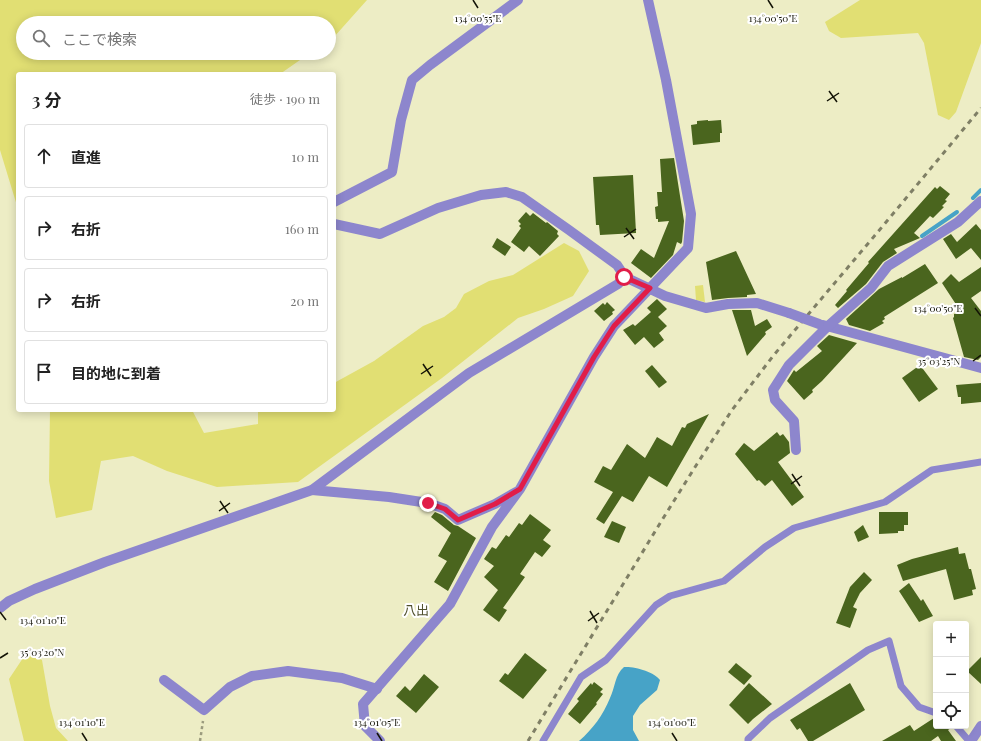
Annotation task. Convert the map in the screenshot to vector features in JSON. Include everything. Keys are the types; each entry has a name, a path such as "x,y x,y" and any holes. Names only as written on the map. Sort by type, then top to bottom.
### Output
{"street":[{"path":"336,201 392,172 401,120 412,80 518,0"},
{"path":"380,741 365,726 363,704 450,604 492,527 520,489 594,357 614,326 688,248 691,214 666,80 648,0"},
{"path":"336,224 380,234 438,208 481,195 506,192 522,197 569,230 617,265 624,277 665,296 706,308 728,304 757,303 823,325 981,368"},
{"path":"796,450 794,421 775,400 773,390 789,365 823,325 871,288 888,266 958,222 981,201"},
{"path":"0,608 9,601 35,589 98,565 312,490 469,373 618,284 624,277"},
{"path":"312,490 389,497 428,503 445,509 458,520 495,504 520,489"},
{"path":"164,680 204,710 230,687 252,676 288,671 342,678 377,689"},
{"path":"970,741 981,726"}],"lane":[{"path":"543,741 581,677 606,660 656,605 670,596 724,581 765,547 794,528 886,502 932,470 981,462"},
{"path":"748,741 748,739 770,718 868,650 889,641 901,686 919,707 933,712"},
{"path":"959,729 970,741"}],"path":[{"path":"200,741 204,710"}],"shaded area":[{"path":"0,0 367,0 336,35 336,16 16,16 16,60 300,60 283,72 16,72 16,202 0,150"},
{"path":"860,0 981,0 981,43 956,112 949,120 938,115 924,43 918,33 841,38 829,31 825,22"},
{"path":"564,243 579,251 589,271 573,296 544,309 518,318 442,378 298,482 217,487 167,471 133,456 101,461 92,510 56,518 49,481 50,412 193,412 204,433 258,424 258,412 336,412 336,382 374,361 423,326 444,317 456,308 464,294 489,281 513,275"},
{"path":"703,285 705,302 696,300 695,286"},
{"path":"27,652 42,660 50,706 56,728 68,741 24,741 9,679"}],"water":[{"path":"624,667 633,667 644,670 654,674 660,680 657,690 640,705 633,716 633,730 639,741 579,741 589,732 601,716 612,694 619,673"}],"building":[{"path":"721,120 722,133 720,133 720,142 693,145 691,125 697,124 697,121"},
{"path":"674,158 684,221 682,242 681,244 677,242 673,255 651,278 631,263 641,249 654,258 669,221 658,222 658,219 656,219 655,207 658,206 657,192 662,192 660,159"},
{"path":"633,175 636,233 600,235 599,225 596,225 593,177"},
{"path":"940,186 950,194 945,200 947,201 942,206 944,207 933,218 930,216 914,233 920,238 894,249 897,253 883,262 866,284 838,308 835,305 869,263 868,262 935,187 937,189"},
{"path":"526,212 530,216 533,213 558,231 557,234 559,236 540,256 529,246 524,252 511,242 521,228 519,226 521,224 518,221"},
{"path":"976,224 981,230 981,260 971,248 956,259 943,239 951,234 957,242"},
{"path":"497,238 511,247 505,256 492,247"},
{"path":"736,251 756,294 747,295 747,297 712,300 706,262"},
{"path":"925,264 938,283 884,317 885,319 882,321 884,323 870,331 849,325 846,319 879,289 902,278"},
{"path":"981,267 981,291 971,298 981,311 981,357 978,360 964,357 953,318 954,314 961,312 942,283 951,274 959,282"},
{"path":"657,299 667,309 658,317 667,326 659,333 664,340 654,348 644,337 635,345 623,330 633,324 635,326 651,312 647,308"},
{"path":"607,302 615,310 612,312 613,314 604,321 594,311 603,303 605,305"},
{"path":"732,310 751,310 755,326 767,319 772,327 765,332 766,334 747,356"},
{"path":"829,335 857,343 804,400 787,381 794,370 796,372 822,351 817,346"},
{"path":"652,365 667,382 659,388 645,371"},
{"path":"920,365 938,389 919,402 902,378"},
{"path":"981,383 981,402 961,404 961,397 958,397 956,385"},
{"path":"709,414 667,487 649,476 633,502 622,496 604,524 596,519 613,492 594,482 603,466 611,470 627,444 645,458 657,437 672,446 682,427 685,428 687,424"},
{"path":"777,432 780,436 783,434 789,442 790,453 778,462 804,497 792,506 772,480 765,486 759,480 757,481 735,454 744,443 754,451"},
{"path":"435,512 442,515 454,525 476,538 448,591 434,582 447,561 438,556 451,533 431,517"},
{"path":"879,512 908,512 908,525 904,525 904,531 898,531 898,533 879,534"},
{"path":"530,514 551,530 543,540 551,546 542,557 535,552 520,574 525,577 503,608 507,610 499,622 483,610 498,590 484,577 494,566 484,559 492,547 496,549 506,535 509,537 519,523 522,525"},
{"path":"612,521 626,527 619,543 604,537"},
{"path":"863,525 869,537 858,542 854,532"},
{"path":"958,547 959,554 965,553 969,569 971,569 976,589 972,590 973,595 954,600 946,569 903,581 897,565 912,559"},
{"path":"864,572 872,580 860,593 853,607 857,609 850,628 836,623 850,587"},
{"path":"909,583 921,601 923,599 933,616 919,622 899,591"},
{"path":"525,653 547,670 523,699 499,681 505,673 508,675"},
{"path":"981,657 981,684 969,673 969,669"},
{"path":"736,663 752,676 744,685 728,672"},
{"path":"424,674 439,687 416,713 396,696 405,686 410,691"},
{"path":"594,682 603,689 600,692 603,694 596,703 597,704 580,724 568,714 579,701 577,699 591,683 592,685"},
{"path":"749,683 772,704 748,724 729,705"},
{"path":"850,683 865,710 813,741 808,741 800,728 797,730 790,720"},
{"path":"933,719 933,729 950,729 948,730 956,741 941,741 938,736 931,741 882,741 910,725 914,731"}],"waterway":[{"path":"973,198 981,190"},
{"path":"922,236 957,212"}],"railway":[{"path":"528,741 662,520 732,410 773,356 981,108"}],"district":[{"name":"八出","path":"416,609"}],"route":[{"path":"428,503 445,509 458,520 495,504 520,489 594,357 614,326 650,288 624,277"}]}
